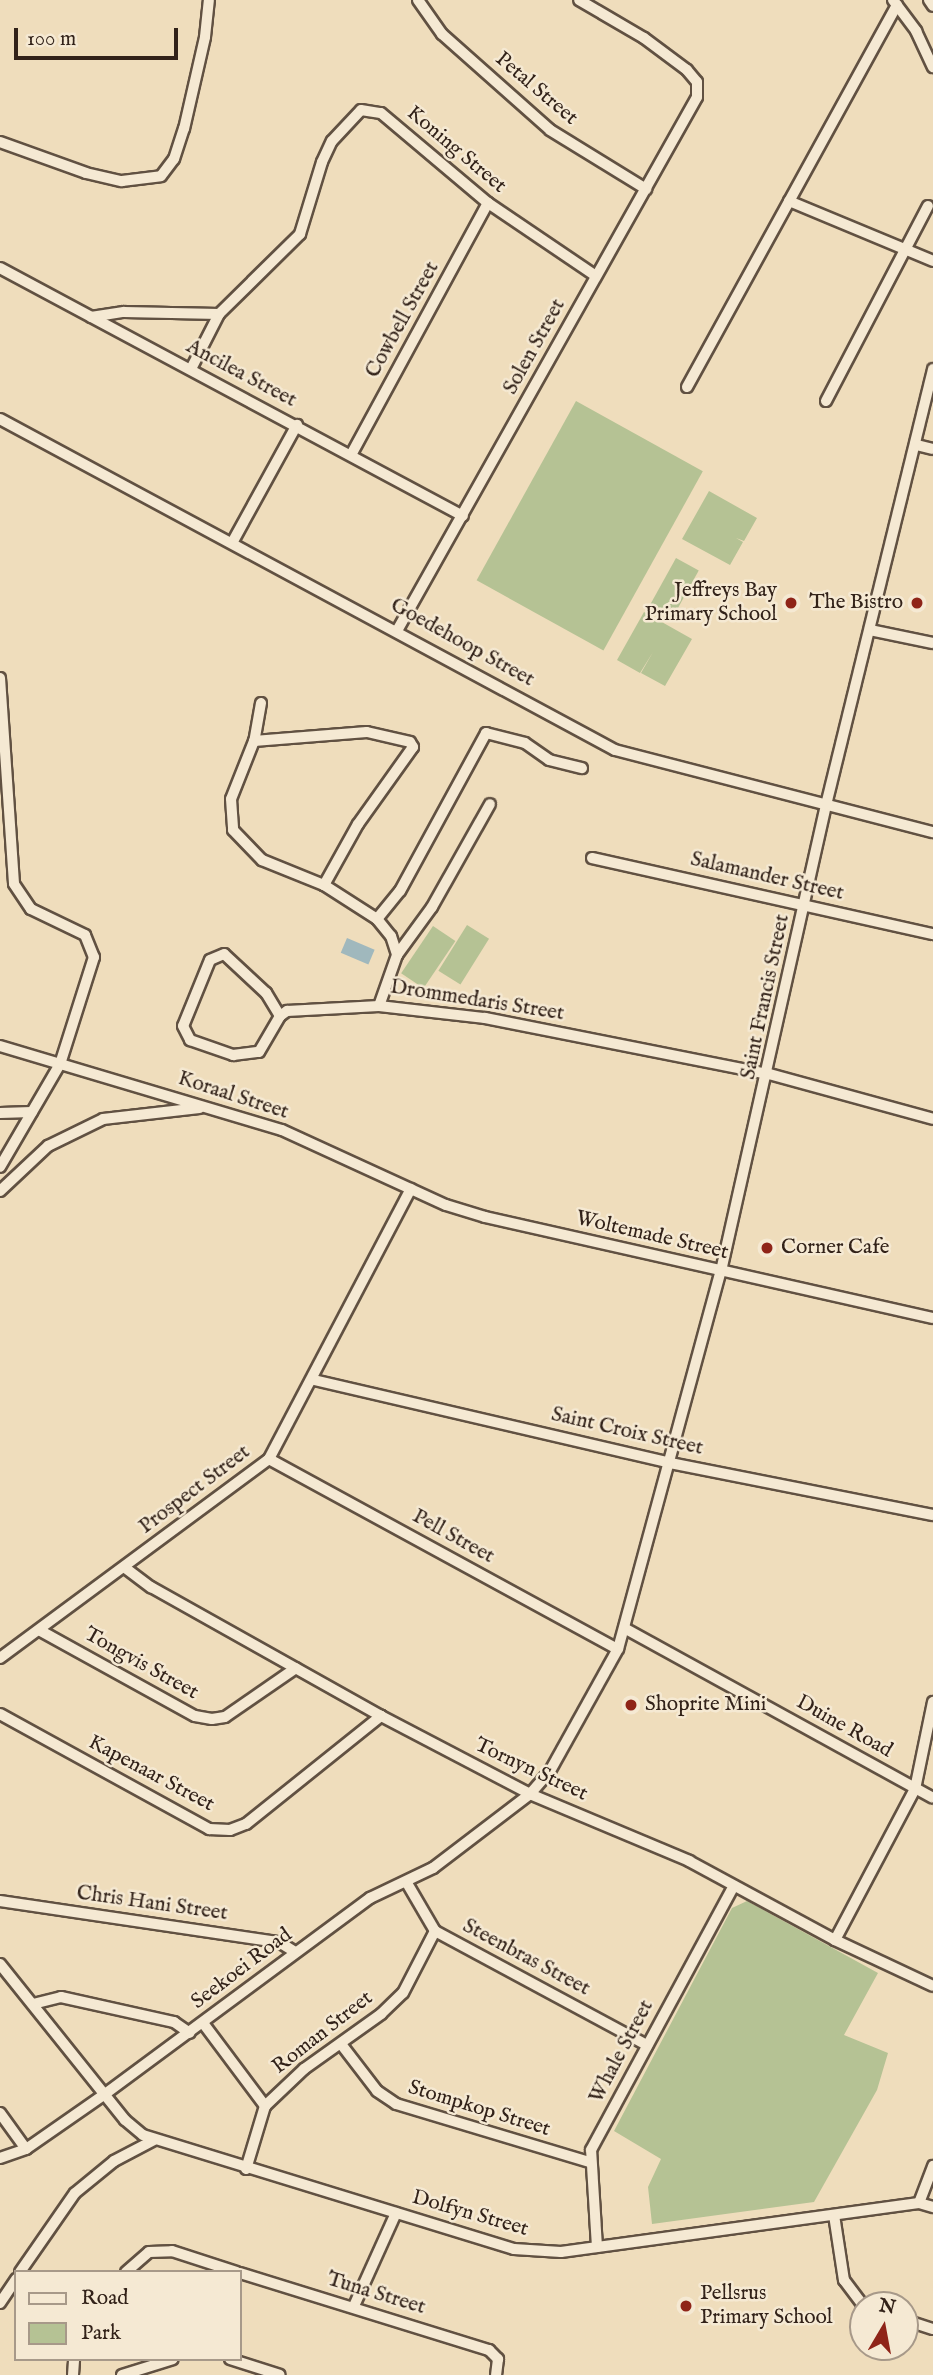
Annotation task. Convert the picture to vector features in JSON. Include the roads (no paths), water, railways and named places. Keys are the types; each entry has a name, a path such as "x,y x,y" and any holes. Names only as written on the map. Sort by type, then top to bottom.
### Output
{"street":[{"path":"0,142 86,173 122,181 161,176 174,159 184,129 205,37 209,0"},
{"name":"Petal Street","path":"418,0 442,34 550,130 646,189"},
{"name":"Solen Street","path":"398,629 691,110 697,82 644,38 579,0"},
{"path":"929,0 933,6"},
{"path":"687,387 895,2 916,31 933,67"},
{"name":"Koning Street","path":"191,369 219,314 300,234 321,162 332,141 361,110 381,113 488,203 596,276"},
{"path":"789,201 933,261"},
{"name":"Cowbell Street","path":"352,455 488,203"},
{"path":"826,401 902,250 928,206"},
{"name":"Ancilea Street","path":"0,268 463,516"},
{"path":"91,317 124,312 219,314"},
{"name":"Saint Francis Street","path":"530,1794 551,1770 618,1649 626,1629 721,1271 769,1074 826,805 917,445 933,369"},
{"name":"Goedehoop Street","path":"0,419 398,629 615,750 933,832"},
{"path":"232,543 297,425"},
{"path":"917,445 933,449"},
{"path":"870,630 933,643"},
{"path":"0,678 4,805 14,884 22,900 31,909 74,926 92,945 94,957 60,1063 0,1167"},
{"path":"261,703 254,741 231,799 233,830 262,860 324,885 377,919 391,936 397,955"},
{"path":"254,741 367,732 411,742 413,747 358,824 324,885"},
{"path":"377,919 400,891 486,733 525,743 549,760 582,768"},
{"path":"379,1006 397,955 432,907 490,804"},
{"name":"Salamander Street","path":"592,858 933,934"},
{"path":"224,954 266,993 279,1016 259,1052 233,1055 190,1040 183,1026 210,960 224,954"},
{"name":"Drommedaris Street","path":"279,1016 287,1012 379,1006 485,1018 769,1074 933,1119"},
{"name":"Koraal Street","path":"0,1045 282,1130 446,1205"},
{"path":"0,1191 48,1146 103,1119 172,1108 213,1108"},
{"path":"0,1113 32,1112"},
{"name":"Prospect Street","path":"0,1658 269,1459 314,1380 411,1189"},
{"name":"Woltemade Street","path":"446,1205 721,1271 933,1318"},
{"name":"Saint Croix Street","path":"314,1380 670,1463 933,1515"},
{"name":"Pell Street","path":"269,1459 618,1649"},
{"name":"Tornyn Street","path":"124,1567 151,1587 381,1716 530,1794 690,1861 835,1940 933,1986"},
{"name":"Duine Road","path":"626,1629 933,1798"},
{"name":"Tongvis Street","path":"39,1630 195,1716 212,1719 225,1717 296,1668"},
{"path":"835,1940 915,1789 933,1702"},
{"name":"Kapenaar Street","path":"0,1714 209,1829 230,1830 246,1824 381,1716"},
{"name":"Seekoei Road","path":"0,2158 26,2149 190,2033 370,1898 392,1885 407,1883 530,1794"},
{"name":"Steenbras Street","path":"407,1883 435,1931 647,2045"},
{"name":"Whale Street","path":"589,2162 647,2045 734,1886"},
{"name":"Chris Hani Street","path":"0,1901 279,1942 295,1952"},
{"name":"Roman Street","path":"246,2169 265,2106 304,2069 341,2044 402,1993 435,1931"},
{"name":"Dolfyn Street","path":"0,1964 125,2120 154,2140 526,2251 597,2247 919,2203 933,2207"},
{"path":"33,2004 61,1997 174,2022 190,2033"},
{"path":"203,2023 265,2106"},
{"name":"Stompkop Street","path":"341,2044 377,2091 396,2104 589,2162"},
{"path":"0,2113 26,2149"},
{"path":"21,2270 75,2193 114,2161 154,2140"},
{"path":"589,2162 597,2247"},
{"path":"919,2203 933,2166"},
{"path":"354,2306 396,2213"},
{"path":"834,2215 844,2280 852,2291"},
{"name":"Tuna Street","path":"128,2270 149,2252 172,2251 232,2270"},
{"name":"Tuna Street","path":"242,2273 489,2350 498,2359 496,2375"},
{"path":"0,2303 14,2282"},
{"path":"122,2375 167,2361"},
{"path":"236,2361 281,2375"}],"water":[{"path":"347,938 375,950 368,964 341,953"}],"place":[{"name":"Jeffreys Bay Primary School","path":"791,603"},
{"name":"The Bistro","path":"917,603"},
{"name":"Corner Cafe","path":"767,1248"},
{"name":"Shoprite Mini","path":"631,1705"},
{"name":"Pellsrus Primary School","path":"686,2306"}]}
